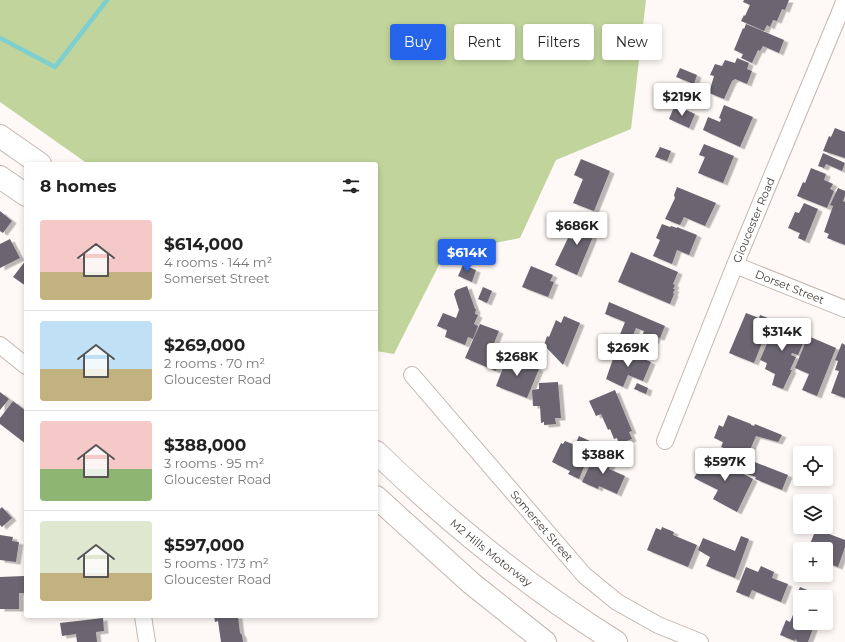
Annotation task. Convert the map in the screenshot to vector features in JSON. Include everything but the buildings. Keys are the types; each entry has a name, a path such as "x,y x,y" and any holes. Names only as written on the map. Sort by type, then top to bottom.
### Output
{"highway":[{"path":"0,136 37,162"},
{"path":"0,177 24,194"},
{"name":"M2 Hills Motorway","path":"378,454 460,527 523,578 592,627 616,642"},
{"path":"378,500 471,583 545,642"}],"street":[{"name":"Gloucester Road","path":"665,441 845,0"},
{"name":"Dorset Street","path":"736,265 845,309"},
{"path":"0,345 24,364"},
{"name":"Somerset Street","path":"412,375 584,575 617,602 658,625 700,642"},
{"path":"143,618 147,642"}],"green space":[{"path":"0,0 646,0 643,24 602,24 602,60 639,60 631,129 556,160 520,238 445,253 394,354 378,351 378,162 85,162 0,102"}],"waterway":[{"path":"0,38 55,67 107,0"}]}
